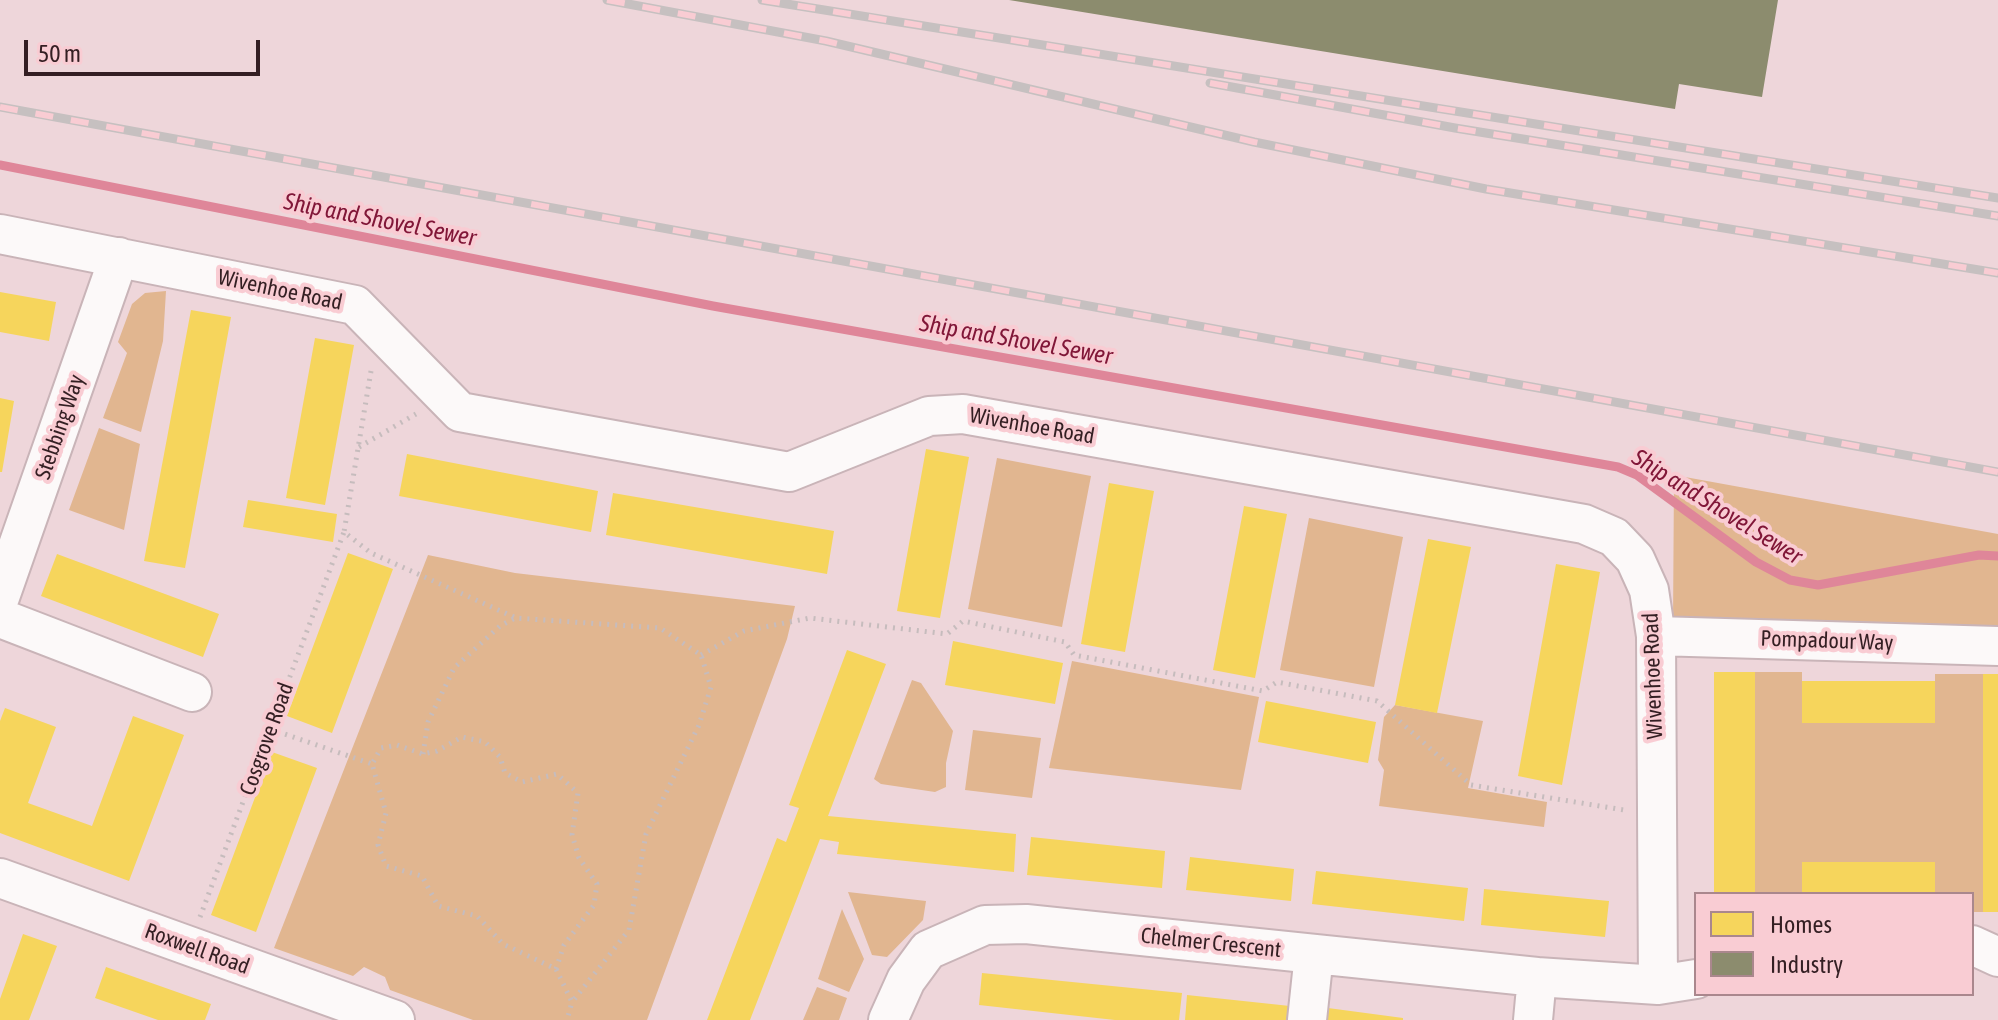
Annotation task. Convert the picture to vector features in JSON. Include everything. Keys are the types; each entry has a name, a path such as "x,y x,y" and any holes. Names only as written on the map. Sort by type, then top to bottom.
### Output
{"street":[{"name":"Wivenhoe Road","path":"0,234 355,305 460,412 789,472 929,416 963,414 1584,524 1614,537 1635,559 1649,590 1656,636 1658,985"},
{"name":"Stebbing Way","path":"0,597 119,257"},
{"path":"0,618 192,692"},
{"name":"Pompadour Way","path":"1656,636 1998,646"},
{"name":"Roxwell Road","path":"0,878 395,1020"},
{"name":"Chelmer Crescent","path":"888,1020 906,980 928,950 985,925 1026,924 1537,977 1658,985 1694,979"},
{"path":"1974,946 1998,957"},
{"path":"1307,1020 1314,954"},
{"path":"1533,1020 1537,977"}],"path":[{"name":"Cosgrove Road","path":"189,946 344,532 378,328"},
{"path":"358,447 446,397"},
{"path":"344,532 371,553 515,618 660,628 701,655 711,687 699,725 646,834 629,930 572,1002 567,1020"},
{"path":"423,754 428,722 454,668 500,626 515,618"},
{"path":"701,655 744,631 810,618 947,634 963,621 1065,642 1074,655 1263,691 1277,682 1377,701 1471,785 1656,815"},
{"path":"270,729 372,764"},
{"path":"556,969 564,945 594,905 597,884 579,858 572,835 578,793 557,774 522,782 505,773 500,757 485,742 462,737 437,751 423,754 397,745 381,748 372,764 386,813 378,845 386,866 422,876 438,906 477,916 503,944 556,969 572,1002"}],"shaded area":[{"path":"166,291 163,341 141,432 103,418 127,353 118,342 132,304 145,293"},
{"path":"99,428 140,444 124,530 69,510"},
{"path":"997,458 1091,476 1062,627 968,609"},
{"path":"1674,475 1998,534 1998,629 1673,623"},
{"path":"1309,518 1403,537 1374,687 1280,670"},
{"path":"428,555 515,573 795,606 787,639 647,1020 473,1020 390,990 385,977 364,967 353,976 274,948"},
{"path":"1072,661 1259,697 1241,790 1049,768"},
{"path":"1755,672 1802,672 1802,723 1935,723 1935,674 1983,674 1983,912 1974,912 1974,892 1935,892 1935,862 1802,862 1802,892 1755,892"},
{"path":"912,680 921,683 953,731 946,763 946,787 935,792 881,784 874,779"},
{"path":"1395,705 1483,721 1468,788 1547,802 1544,827 1379,806 1384,770 1378,760 1384,717"},
{"path":"973,730 1041,738 1032,798 965,790"},
{"path":"848,892 926,901 923,920 887,957 872,955"},
{"path":"842,909 864,959 849,992 818,979"},
{"path":"817,987 847,998 839,1020 803,1020"}],"building: Homes":[{"path":"0,292 56,302 49,341 0,332"},
{"path":"191,310 231,317 185,568 144,561"},
{"path":"315,338 354,345 325,505 286,498"},
{"path":"0,398 14,401 2,472 0,472"},
{"path":"926,449 969,457 940,618 897,611"},
{"path":"407,454 598,491 591,532 399,496"},
{"path":"1109,483 1154,491 1125,652 1081,644"},
{"path":"613,493 834,531 827,574 606,535"},
{"path":"248,500 337,514 333,542 243,527"},
{"path":"1244,506 1287,514 1255,678 1213,670"},
{"path":"1428,539 1471,547 1437,713 1395,705"},
{"path":"348,553 393,569 332,733 287,716"},
{"path":"57,554 219,614 203,657 41,596"},
{"path":"1556,564 1600,572 1562,785 1518,776"},
{"path":"953,641 1063,663 1055,704 945,685"},
{"path":"847,650 886,664 828,816 1016,834 1014,872 837,854 839,842 820,839 750,1020 707,1020 777,838 786,842 799,808 789,805"},
{"path":"1714,672 1755,672 1755,892 1714,892"},
{"path":"1983,674 1998,674 1998,912 1983,912"},
{"path":"1802,681 1935,681 1935,723 1802,723"},
{"path":"1266,701 1376,722 1368,763 1258,742"},
{"path":"5,708 56,727 28,803 92,826 133,716 184,735 129,881 0,833 0,721"},
{"path":"272,752 317,768 256,932 211,915"},
{"path":"1031,837 1165,851 1162,888 1027,875"},
{"path":"1190,857 1294,869 1291,901 1186,890"},
{"path":"1802,862 1935,862 1935,892 1802,892"},
{"path":"1316,871 1468,888 1464,921 1312,904"},
{"path":"1484,889 1609,901 1605,937 1481,925"},
{"path":"23,934 57,946 29,1020 0,1020 0,999"},
{"path":"106,967 211,1004 205,1020 158,1020 95,998"},
{"path":"982,973 1182,993 1179,1020 1115,1020 979,1005"},
{"path":"1187,995 1290,1006 1288,1020 1185,1020"},
{"path":"1328,1008 1403,1018 1403,1020 1327,1020"}],"building: Industry":[{"path":"1009,0 1778,0 1762,97 1679,84 1675,109"}],"waterway":[{"name":"Ship and Shovel Sewer","path":"0,165 713,306 1618,467 1637,475 1756,562 1790,580 1818,585 1979,555 1998,556"}],"railway":[{"path":"607,0 826,41 1254,142 1486,189 1998,273"},
{"path":"762,0 1998,198"},
{"path":"1210,83 1455,128 1998,216"},
{"path":"0,107 1998,472"}]}
